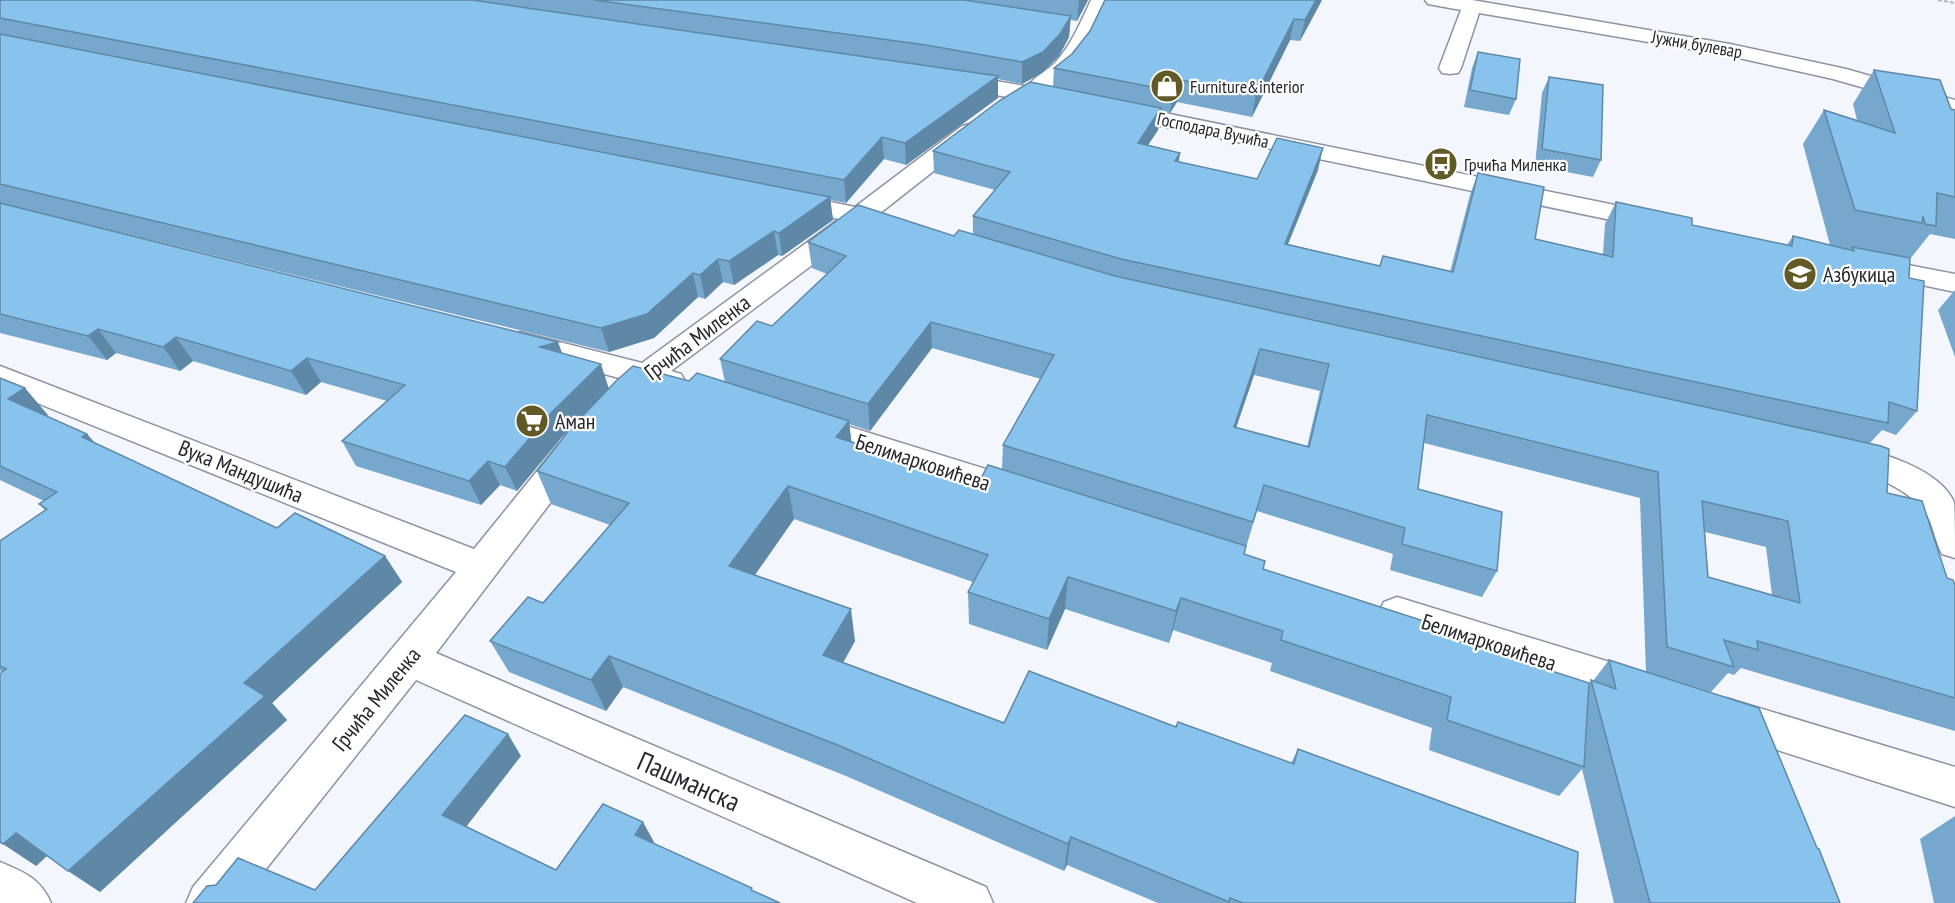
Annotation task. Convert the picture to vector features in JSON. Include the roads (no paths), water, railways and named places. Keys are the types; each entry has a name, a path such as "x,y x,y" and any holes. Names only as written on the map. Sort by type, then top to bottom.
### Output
{"street":[{"name":"Грчића Миленка","path":"209,903 409,659 603,415 647,374 860,216 989,116 1056,75 1087,31 1101,0"},
{"name":"Јужни булевар","path":"1435,0 1779,60 1955,107"},
{"path":"1450,68 1472,6"},
{"path":"1064,28 1087,31"},
{"name":"Господара Вучића","path":"936,78 1086,104 1675,225"},
{"path":"761,195 860,216 908,231"},
{"path":"1838,259 1955,283"},
{"path":"492,335 647,374 695,389"},
{"name":"Вука Мандушића","path":"0,375 482,567"},
{"name":"Белимарковићева","path":"775,415 1048,502"},
{"path":"1819,450 1865,460 1892,470 1911,481 1932,498 1944,515 1955,544"},
{"name":"Белимарковићева","path":"1367,603 1955,787"},
{"name":"Пашманска","path":"409,659 970,903"},
{"path":"1760,726 1776,771"},
{"path":"0,885 28,903"}],"place":[{"name":"Furniture&interior","path":"1167,86"},
{"name":"Грчића Миленка","path":"1441,164"},
{"name":"Азбукица","path":"1800,274"},
{"name":"Аман","path":"532,421"}]}
